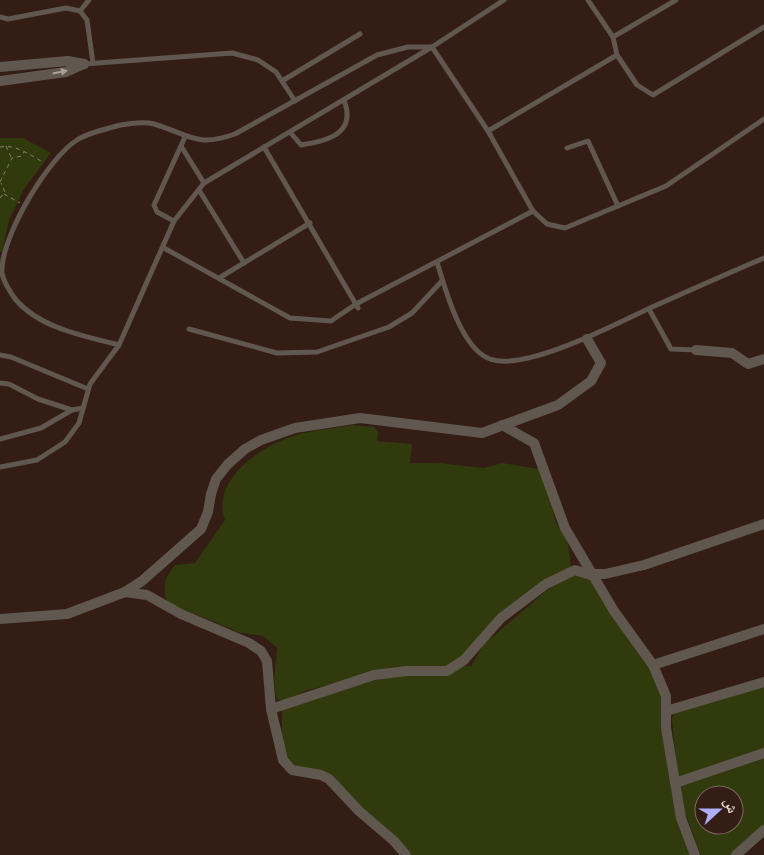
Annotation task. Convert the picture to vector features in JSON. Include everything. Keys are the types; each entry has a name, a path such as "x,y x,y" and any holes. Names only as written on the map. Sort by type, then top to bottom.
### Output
{"street":[{"path":"0,67 68,61 89,63"},
{"path":"0,82 66,72 89,63"},
{"path":"32,65 33,76"},
{"path":"0,619 67,614 125,592 142,582 201,529 208,512 216,479 228,464 245,449 261,440 295,428 360,418 482,433 558,405 591,381 601,363 587,339"},
{"path":"696,350 732,353 748,364 764,359"},
{"path":"502,425 534,443 565,528 614,611 653,665 666,696 666,728 681,818 695,855"},
{"path":"271,709 374,675 407,671 447,671 464,660 501,618 546,584 575,570 593,575 644,565 764,524"},
{"path":"125,592 147,595 261,650 267,661 271,709 280,752 292,770 320,775 329,779 359,811 394,841 406,855"},
{"path":"653,665 764,629"},
{"path":"666,711 764,682"},
{"path":"675,782 764,752"},
{"path":"736,855 764,830"}],"lane":[{"path":"80,11 89,0"},
{"path":"0,467 37,460 65,442 79,423 88,389 119,345 164,248 174,221 204,183 432,47 504,0"},
{"path":"588,0 612,37 617,55 637,86 653,95 764,27"},
{"path":"612,37 676,0"},
{"path":"0,17 8,19 66,8 80,11 87,20 89,63 232,53 258,60 276,72 295,101"},
{"path":"282,81 360,34"},
{"path":"119,345 69,332 26,311 14,298 2,273 8,237 25,205 52,162 77,140 114,127 153,124 185,137 205,140 228,137 377,55 408,47 432,47"},
{"path":"432,47 488,131 533,211 547,224 565,228 666,186 764,118"},
{"path":"488,131 617,55"},
{"path":"290,132 301,145 328,140 344,127 348,111 344,100"},
{"path":"174,221 157,212 154,205 185,137"},
{"path":"567,148 588,141 618,206"},
{"path":"181,146 204,183"},
{"path":"264,147 357,306"},
{"path":"199,190 244,263"},
{"path":"164,248 290,318 331,321 533,211"},
{"path":"219,278 310,223"},
{"path":"437,262 452,310 472,345 489,359 515,361 587,339 764,258"},
{"path":"189,329 277,353 318,352 389,327 412,313 442,280"},
{"path":"649,309 671,349 696,350"},
{"path":"0,355 11,356 88,389"},
{"path":"0,383 9,384 38,399 72,410"},
{"path":"0,439 41,428 72,410 83,408"}],"path":[{"path":"6,146 12,158"},
{"path":"0,147 6,146 41,160"},
{"path":"12,158 22,156 24,152"},
{"path":"0,198 4,194 5,189 0,182 12,158"},
{"path":"4,194 25,205"}],"green space":[{"path":"0,138 23,138 51,153 24,189 9,220 2,252 0,251"},
{"path":"353,425 374,427 378,432 377,441 412,444 410,463 439,463 484,468 502,463 539,469 556,523 567,537 571,567 540,584 465,658 449,668 356,677 305,691 283,703 276,697 274,680 277,648 263,636 241,633 168,603 165,583 175,565 195,563 225,520 222,507 224,495 228,484 245,463 267,448 287,438"},
{"path":"582,574 591,580 648,663 659,687 664,710 661,726 679,819 692,855 408,855 358,807 336,782 300,770 286,757 282,737 282,709 367,682 406,675 437,676 453,671 462,665 471,666 484,644 553,585 568,575"},
{"path":"764,686 764,827 732,855 701,855 685,812 675,752 672,718 675,712"}]}
